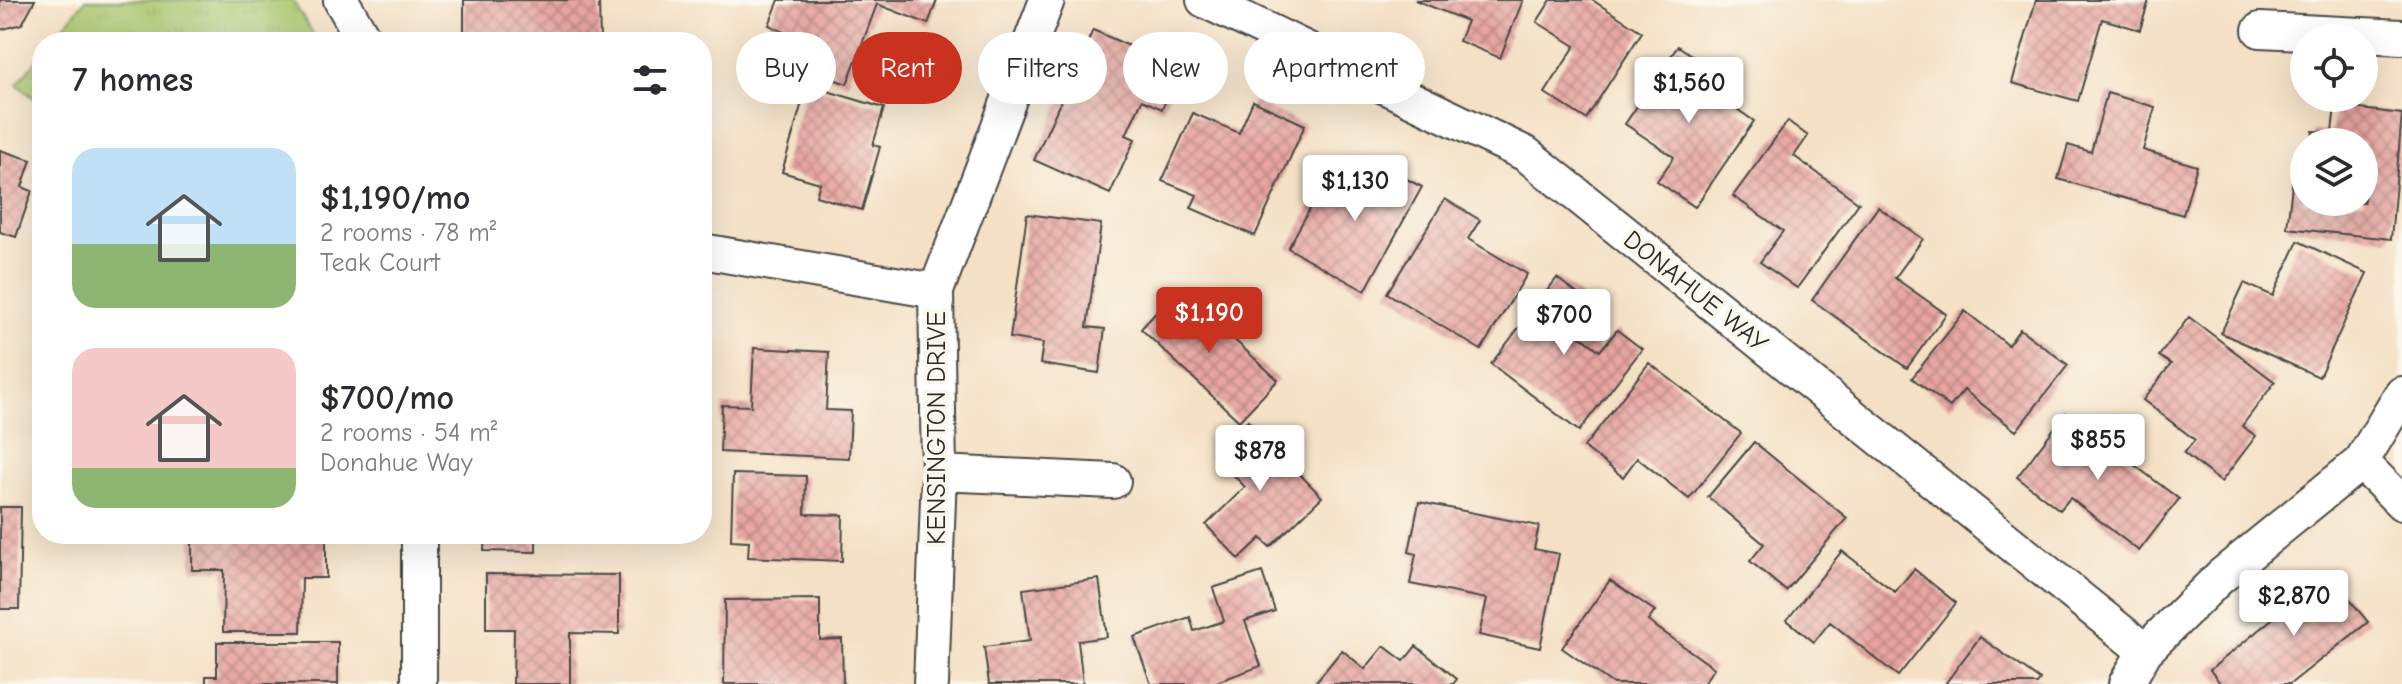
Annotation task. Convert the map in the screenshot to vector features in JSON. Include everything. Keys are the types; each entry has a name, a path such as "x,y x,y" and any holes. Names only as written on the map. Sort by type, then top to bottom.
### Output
{"street":[{"path":"341,0 359,32"},
{"name":"KENSINGTON DRIVE","path":"931,684 939,473 936,291 1047,0"},
{"name":"DONAHUE WAY","path":"1204,0 1526,154 2145,651"},
{"path":"2260,30 2402,37"},
{"path":"712,253 936,291"},
{"path":"2126,684 2145,651 2220,577 2361,462 2402,394"},
{"path":"2361,462 2402,503"},
{"path":"939,473 1113,481"},
{"path":"419,544 419,684"}],"green space":[{"path":"85,0 292,0 312,32 59,32"},
{"path":"32,65 32,97 17,84"}],"building":[{"path":"0,0 35,0 22,24 0,30"},
{"path":"464,0 599,0 600,32 464,32"},
{"path":"779,0 937,0 928,24 877,4 866,32 852,32 852,71 847,84 836,80 836,32 784,32 769,25"},
{"path":"1415,0 1523,0 1500,58 1459,41 1467,21"},
{"path":"1551,0 1592,0 1642,32 1586,119 1545,93 1575,46 1537,22"},
{"path":"2036,0 2149,0 2140,30 2102,19 2078,101 2012,83"},
{"path":"1107,36 1123,43 1123,104 1140,104 1126,135 1135,139 1110,194 1034,160 1059,104 1107,104"},
{"path":"1678,46 1720,74 1709,90 1754,121 1695,207 1657,181 1674,157 1625,124"},
{"path":"2107,93 2155,107 2143,150 2197,166 2183,215 2058,179 2068,145 2091,152"},
{"path":"836,94 852,98 852,104 884,108 873,145 880,147 862,210 816,196 820,183 782,172 802,104 836,104"},
{"path":"1252,104 1260,104 1305,125 1255,236 1191,208 1197,195 1162,181 1193,113 1239,133"},
{"path":"2334,112 2402,114 2391,239 2287,228 2290,202 2290,216 2378,216 2378,128 2332,128"},
{"path":"1788,121 1808,136 1794,156 1859,203 1797,288 1760,262 1783,231 1733,196"},
{"path":"0,150 31,160 22,187 32,191 16,237 0,232"},
{"path":"1335,164 1371,184 1382,166 1422,187 1365,291 1288,248"},
{"path":"1445,199 1480,220 1468,239 1527,274 1481,350 1387,293"},
{"path":"1878,207 1923,239 1895,278 1946,314 1907,368 1812,300"},
{"path":"1027,214 1101,224 1087,327 1105,329 1099,373 1040,364 1043,343 1010,338"},
{"path":"2298,241 2367,273 2319,377 2221,333 2244,283 2273,296"},
{"path":"1557,278 1593,306 1574,331 1600,351 1617,330 1642,349 1579,431 1491,364"},
{"path":"1178,288 1278,380 1239,421 1141,329"},
{"path":"1965,311 2008,345 2020,329 2068,365 2016,431 1964,390 1950,407 1912,378"},
{"path":"2189,317 2275,382 2242,426 2256,436 2221,482 2184,453 2195,440 2143,400 2171,364 2159,356"},
{"path":"754,348 829,352 826,410 851,411 849,458 720,452 722,405 751,406"},
{"path":"1649,363 1741,433 1689,499 1637,458 1623,477 1584,447"},
{"path":"2066,413 2179,499 2139,551 2070,498 2060,510 2017,477"},
{"path":"1248,421 1322,497 1270,547 1261,538 1239,559 1206,525 1245,487 1213,454"},
{"path":"1754,442 1847,518 1786,591 1750,561 1764,544 1708,497"},
{"path":"733,474 806,476 805,514 843,515 842,561 748,557 749,541 731,540"},
{"path":"1419,502 1539,526 1534,549 1559,554 1540,648 1479,635 1487,599 1410,584 1416,554 1409,552"},
{"path":"0,507 21,507 19,609 0,609"},
{"path":"192,544 326,544 326,578 302,578 301,632 223,632 224,570 192,570"},
{"path":"484,544 536,544 536,552 484,551"},
{"path":"1842,551 1895,592 1914,569 1956,603 1898,676 1830,622 1814,642 1787,620"},
{"path":"1262,572 1275,611 1245,621 1261,666 1211,684 1151,684 1134,637 1190,617 1194,631 1224,621 1213,588"},
{"path":"2328,573 2368,622 2290,684 2221,684 2210,670"},
{"path":"486,574 619,575 619,634 570,633 570,684 513,684 514,629 486,629"},
{"path":"1099,579 1107,637 1078,641 1083,684 989,684 984,647 1030,641 1023,589"},
{"path":"1610,580 1655,611 1648,621 1714,668 1703,684 1613,684 1562,648"},
{"path":"820,599 820,640 842,639 843,684 724,684 725,600"},
{"path":"1980,637 2040,680 2037,684 1945,684"},
{"path":"217,642 338,642 338,684 206,684 206,676 217,676"},
{"path":"1384,646 1404,661 1416,646 1457,679 1453,684 1314,684 1342,650 1365,669"}]}
